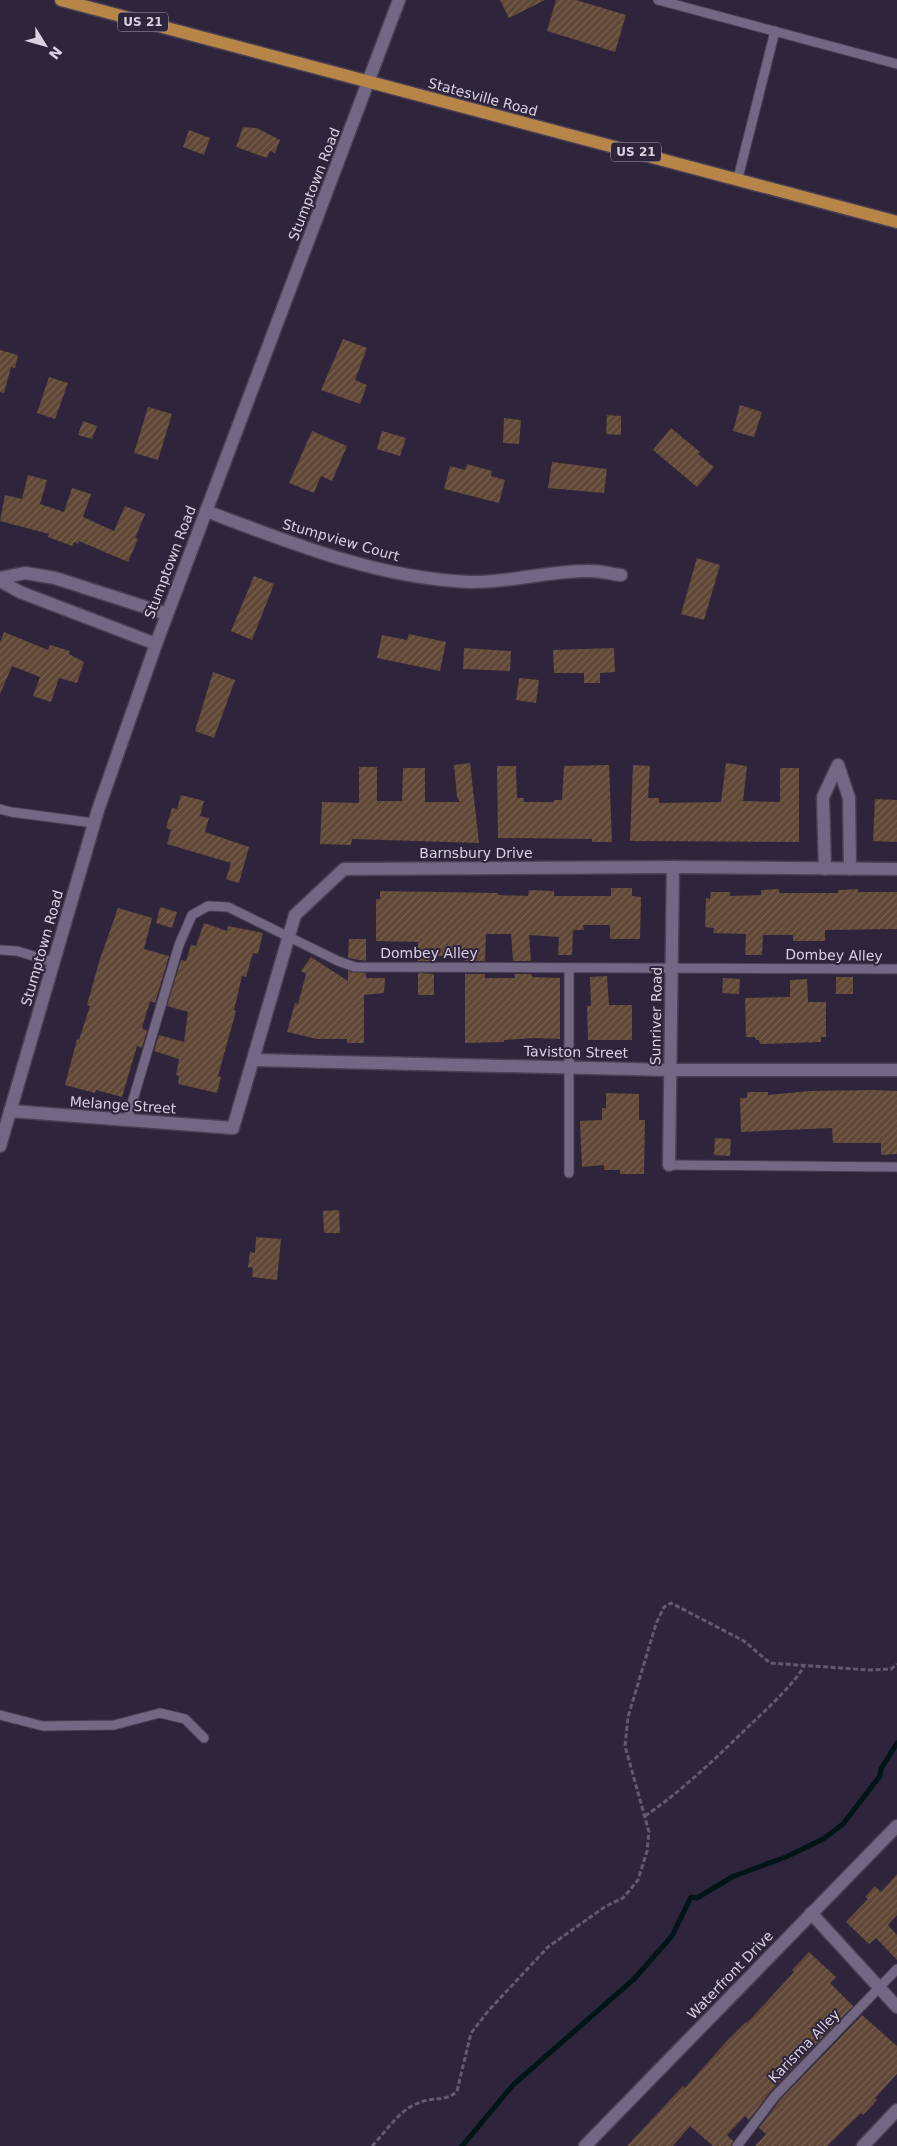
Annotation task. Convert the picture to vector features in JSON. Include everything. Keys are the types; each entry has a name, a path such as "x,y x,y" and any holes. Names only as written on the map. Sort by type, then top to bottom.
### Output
{"main road":[{"name":"Statesville Road","path":"61,0 738,178 897,222"}],"street":[{"name":"Stumptown Road","path":"0,1146 94,822 167,614 399,0"},
{"name":"Stumpview Court","path":"206,511 320,553 370,567 421,577 470,582 592,571 621,576"},
{"path":"0,579 25,573 55,578 167,614"},
{"path":"0,579 20,592 156,644"},
{"path":"825,869 823,797 838,765 849,798 850,869"},
{"name":"Barnsbury Drive","path":"234,1128 295,915 344,869 673,867 897,870"},
{"name":"Sunriver Road","path":"669,1165 673,867"},
{"name":"Taviston Street","path":"254,1060 670,1070 897,1070"},
{"name":"Melange Street","path":"10,1111 234,1128"},
{"name":"Waterfront Drive","path":"585,2146 897,1826"},
{"path":"811,1913 897,2007"},
{"path":"863,2146 897,2110"}],"lane":[{"path":"658,0 897,64"},
{"path":"738,178 775,31"},
{"path":"0,809 94,822"},
{"name":"Dombey Alley","path":"127,1120 179,945 192,915 208,906 228,907 338,961 355,967 897,969"},
{"path":"0,950 17,951 53,962"},
{"path":"569,968 569,1173"},
{"path":"669,1165 897,1167"},
{"path":"0,1715 43,1726 114,1724 160,1713 185,1719 204,1738"},
{"name":"Karisma Alley","path":"737,2146 775,2096 897,1969"}],"path":[{"path":"372,2146 397,2118 416,2104 446,2098 457,2091 462,2065 474,2027 536,1958 559,1939 631,1891 638,1880 647,1851 649,1832 627,1753 626,1730 628,1717 656,1624 664,1607 671,1603 744,1641 770,1664 804,1667 891,1669 897,1664"},
{"path":"645,1816 671,1798 712,1762 771,1704 804,1667"}],"building":[{"path":"500,0 545,0 509,18"},
{"path":"556,0 576,0 626,15 615,52 547,31"},
{"path":"243,127 257,128 280,140 275,153 270,151 267,158 236,147"},
{"path":"189,130 210,138 204,155 183,147"},
{"path":"343,339 367,348 355,380 367,385 360,404 321,390"},
{"path":"0,350 18,355 15,368 11,367 4,393 0,392"},
{"path":"49,377 68,383 55,419 37,413"},
{"path":"740,405 762,412 754,437 733,431"},
{"path":"148,407 172,414 158,460 134,453"},
{"path":"607,415 621,416 621,435 606,434"},
{"path":"504,418 521,420 519,444 503,443"},
{"path":"83,421 97,426 92,439 78,435"},
{"path":"671,428 700,452 698,454 714,467 697,487 653,450"},
{"path":"312,431 347,446 332,481 321,476 314,493 289,483"},
{"path":"382,431 406,438 400,456 377,449"},
{"path":"552,462 607,469 604,493 548,488"},
{"path":"467,464 492,471 491,476 505,480 499,503 444,489 450,466 465,470"},
{"path":"28,475 47,480 40,504 64,512 72,488 91,494 83,517 114,531 125,506 145,514 135,538 138,539 128,562 79,541 78,544 74,542 72,546 48,537 49,534 0,521 5,495 22,499"},
{"path":"697,558 720,565 704,620 681,614"},
{"path":"254,576 274,584 252,640 231,631"},
{"path":"4,632 48,650 50,645 70,651 69,654 84,662 77,683 59,678 51,702 33,696 40,677 12,666 0,694 0,642"},
{"path":"409,634 446,642 440,671 377,658 382,635 407,640"},
{"path":"464,648 511,651 510,671 463,669"},
{"path":"614,648 615,672 600,673 600,683 584,683 584,673 554,673 553,650"},
{"path":"213,672 235,680 214,738 195,731"},
{"path":"519,678 539,680 536,703 516,700"},
{"path":"470,763 479,843 352,839 351,845 320,844 322,802 359,803 359,767 377,767 377,801 402,801 403,768 425,768 425,802 460,802 457,797 454,765"},
{"path":"726,763 747,766 743,801 780,802 780,768 799,768 799,842 630,841 633,765 650,766 648,798 659,798 659,803 721,802"},
{"path":"609,765 612,842 592,842 592,839 498,838 497,766 516,766 517,798 524,798 524,802 554,802 554,800 562,800 564,766"},
{"path":"181,795 204,801 200,816 209,818 205,832 249,847 239,883 226,879 231,863 167,844 171,830 166,828 172,808 177,809"},
{"path":"875,799 897,800 897,842 873,841"},
{"path":"611,888 632,888 632,896 641,897 640,939 610,939 610,925 583,925 584,930 573,930 572,955 558,955 559,937 529,935 531,961 513,961 511,934 486,934 485,961 465,961 465,956 434,956 434,961 418,961 418,942 376,941 376,899 380,899 380,891 498,893 498,895 528,896 529,890 554,891 554,896 611,896"},
{"path":"779,889 779,893 838,893 838,890 858,889 858,892 897,892 897,929 825,930 825,941 793,941 793,935 763,935 762,955 745,955 746,934 713,933 714,928 705,927 706,898 710,899 711,892 730,892 730,896 761,895 761,890"},
{"path":"160,907 177,912 172,928 156,923"},
{"path":"118,908 152,918 144,949 169,956 155,1003 150,1001 142,1028 147,1031 142,1048 137,1046 122,1097 96,1090 95,1093 65,1085 77,1039 79,1040 90,1006 87,1005 99,962"},
{"path":"204,923 227,931 228,926 263,933 258,954 253,953 246,977 242,976 234,1010 236,1011 218,1076 221,1077 217,1093 178,1084 179,1076 176,1075 179,1059 154,1051 159,1035 184,1042 188,1012 167,1006 181,960 186,961 191,945 196,946"},
{"path":"349,939 366,939 366,961 348,958"},
{"path":"311,957 348,981 348,971 366,973 366,978 385,978 384,993 364,995 364,1043 347,1043 347,1039 317,1039 287,1032 295,1003 298,1004 306,974 301,971"},
{"path":"418,973 434,974 434,995 418,995"},
{"path":"465,974 485,974 485,978 515,978 514,974 531,974 532,977 560,978 560,1039 535,1038 504,1040 504,1042 465,1043"},
{"path":"607,976 609,1005 632,1005 632,1040 588,1040 587,1006 591,1006 590,977"},
{"path":"836,977 853,977 853,994 836,994"},
{"path":"723,978 740,979 739,994 722,993"},
{"path":"807,979 808,1002 826,1002 826,1037 821,1037 821,1042 760,1044 759,1040 756,1040 755,1037 746,1037 745,998 790,997 790,980"},
{"path":"809,1091 897,1091 897,1154 881,1155 881,1143 833,1143 832,1128 741,1132 740,1098 747,1098 747,1092 768,1092 768,1095"},
{"path":"606,1093 639,1094 639,1120 645,1120 644,1174 620,1174 620,1170 604,1170 604,1165 582,1167 580,1121 602,1120 602,1108 606,1108"},
{"path":"715,1138 731,1139 730,1156 714,1155"},
{"path":"339,1210 340,1233 324,1233 323,1211"},
{"path":"256,1237 281,1239 277,1280 252,1277 253,1268 248,1267 250,1252 255,1253"},
{"path":"897,1874 897,1915 888,1925 897,1935 897,1960 876,1938 869,1944 846,1922 868,1899 865,1897 875,1886 881,1892"},
{"path":"809,1952 836,1977 830,1983 853,2006 770,2092 749,2120 745,2116 727,2135 733,2141 731,2146 713,2146 690,2126 673,2146 627,2146 683,2086 685,2088 726,2042 747,2023 794,1972 792,1970"},
{"path":"862,2015 897,2046 897,2074 875,2098 877,2100 863,2115 861,2113 827,2146 755,2146 766,2134 759,2128 780,2100"}],"waterway":[{"path":"462,2146 513,2085 634,1979 672,1936 691,1897 697,1898 734,1876 786,1857 823,1839 843,1824 880,1776 881,1769 897,1743"}]}
